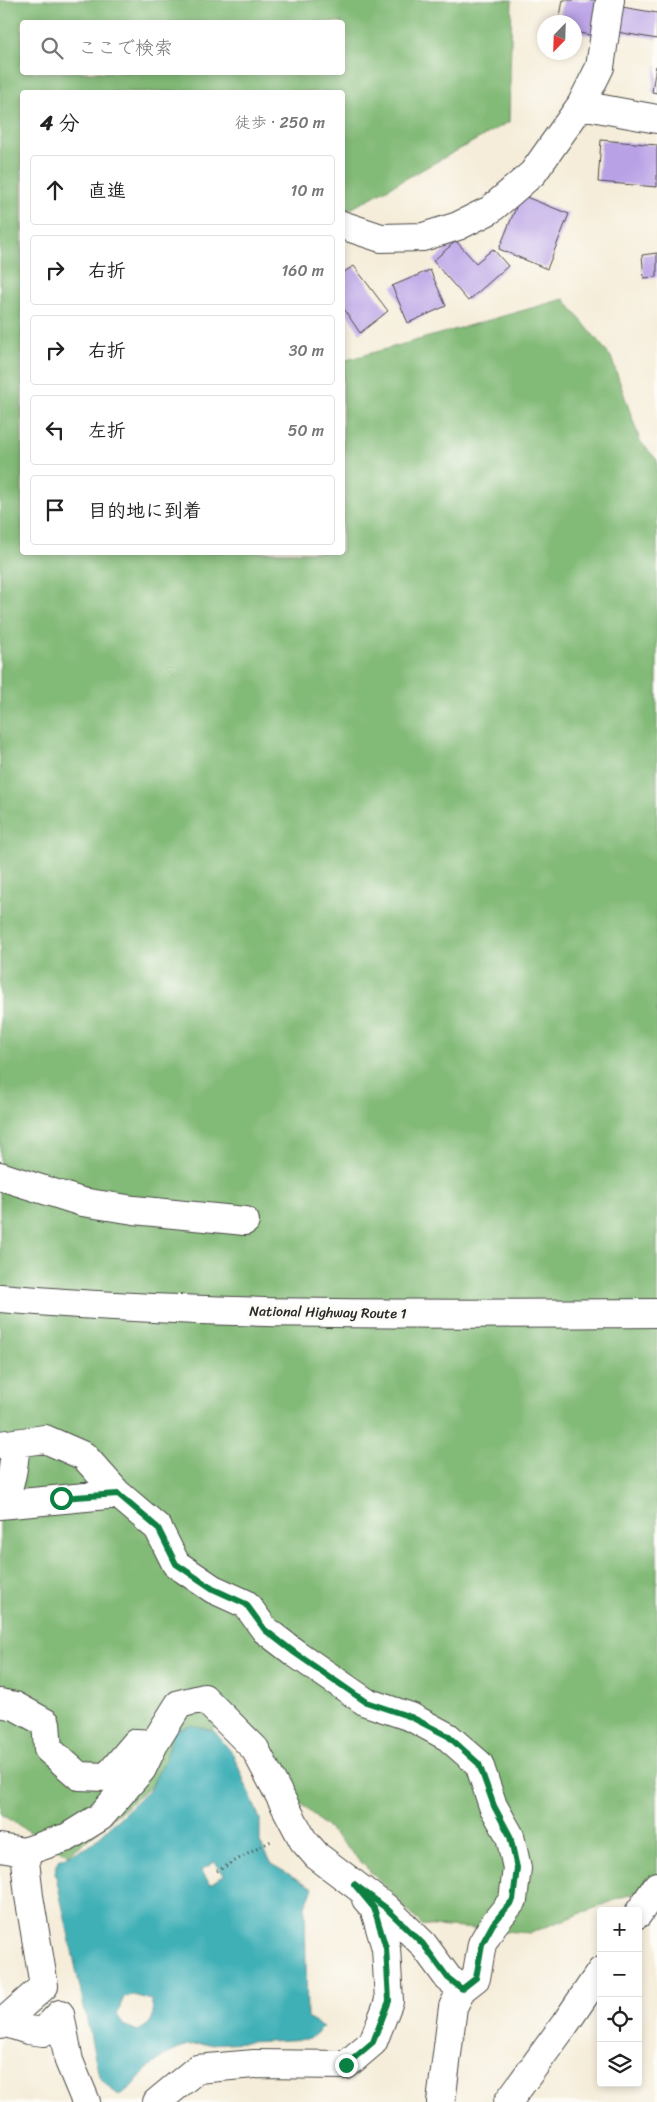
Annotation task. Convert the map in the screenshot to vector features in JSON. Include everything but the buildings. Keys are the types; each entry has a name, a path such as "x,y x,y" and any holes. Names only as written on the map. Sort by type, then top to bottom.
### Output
{"main road":[{"path":"345,226 381,238 423,237 458,226 490,210 533,173 581,105 600,67 610,0"},
{"path":"581,105 657,119"},
{"path":"0,1176 82,1202 134,1210 245,1221"},
{"name":"National Highway Route 1","path":"0,1298 258,1311 429,1314 657,1313"},
{"path":"0,1505 5,1497 13,1473 8,1444 45,1439 84,1456 118,1494 158,1528 176,1564 213,1589 246,1604 265,1630 366,1702 411,1717 448,1736 479,1764 494,1806 510,1836 517,1868 513,1900 493,1924 482,1944 476,1978 462,1989 453,2007 441,2102"},
{"path":"0,1505 118,1494"},
{"path":"86,2102 69,2061 60,2014 44,1986 29,1896 12,1850 68,1837 100,1817 142,1769 154,1744 179,1704 204,1698 255,1749 303,1840 317,1856 386,1908 423,1944 448,1978 462,1989"},
{"path":"0,1703 15,1706 46,1723 48,1749 79,1776 107,1777 136,1743 154,1744"},
{"path":"157,2102 198,2069 254,2064 346,2065 373,2042 389,2001 386,1948 374,1908 354,1884"},
{"path":"642,1908 657,1886"},
{"path":"508,2102 565,2024 597,1976"},
{"path":"1,2024 44,1986"},
{"path":"1,2024 43,2032 60,2014"}],"path":[{"path":"217,1871 277,1838"}],"green space":[{"path":"0,0 512,0 509,122 345,212 345,90 20,90 20,555 345,555 345,360 564,299 611,357 640,441 657,460 657,1884 530,1933 422,1925 338,1838 217,1726 152,1785 69,1855 0,1814"}],"water":[{"path":"192,1725 214,1731 233,1754 260,1819 260,1843 273,1865 313,1888 305,1906 307,2018 323,2027 310,2039 187,2045 162,2057 144,2072 130,2088 119,2095 109,2088 99,2076 55,1872 58,1860 88,1847 149,1790 166,1758 174,1730","holes":["215,1862 224,1875 210,1884 201,1870","133,1995 151,2000 152,2006 152,2019 138,2031 123,2025 117,2014 124,1997"]}],"route":[{"path":"61,1498 118,1494 158,1528 176,1564 213,1589 246,1604 265,1630 366,1702 411,1717 448,1736 479,1764 494,1806 510,1836 517,1868 513,1900 493,1924 482,1944 476,1978 462,1989 448,1978 423,1944 386,1908 354,1884 374,1908 386,1948 389,2001 373,2042 346,2065"}]}
